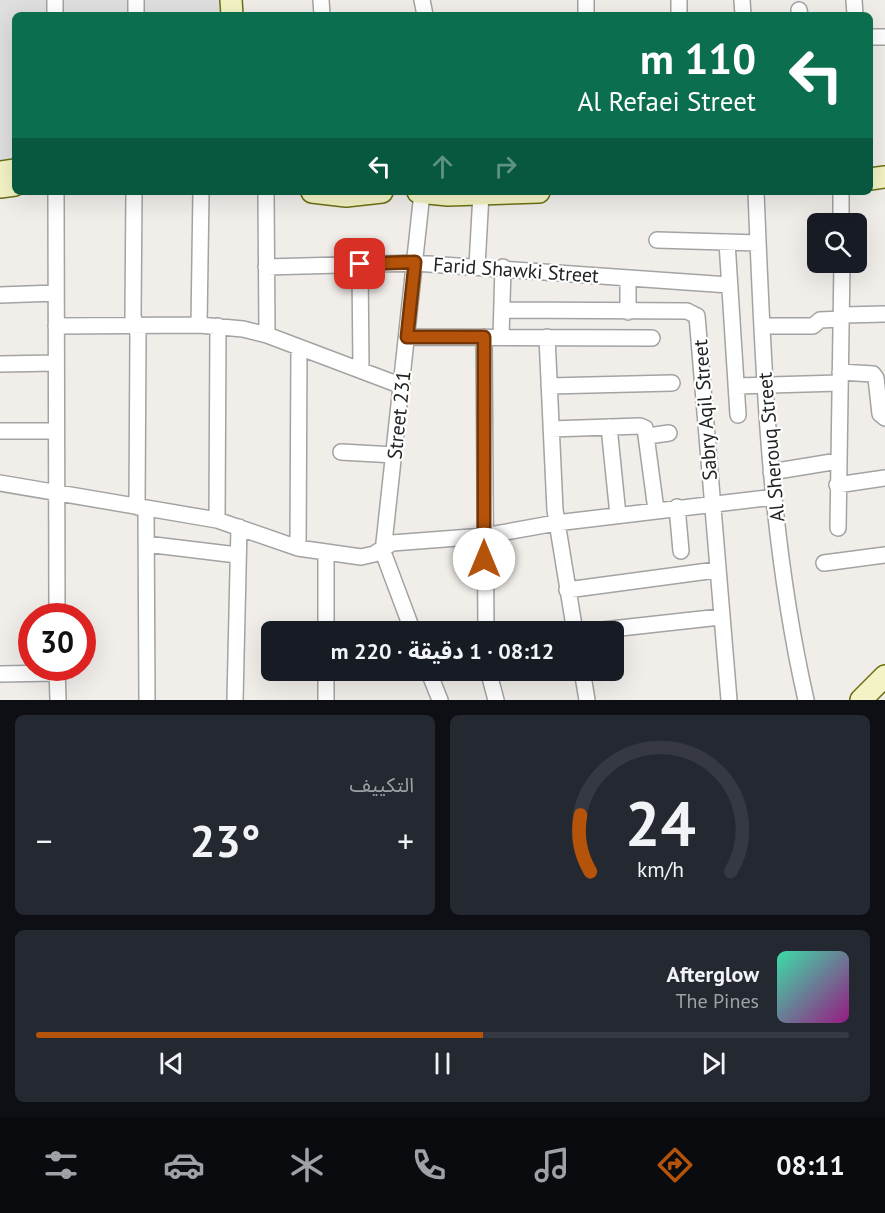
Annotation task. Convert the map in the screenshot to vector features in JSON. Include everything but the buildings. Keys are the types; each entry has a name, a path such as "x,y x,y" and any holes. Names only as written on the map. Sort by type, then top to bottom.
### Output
{"street":[{"path":"56,195 57,603"},
{"path":"134,195 133,316 136,326 141,508 146,543 147,700"},
{"path":"200,325 201,195"},
{"path":"266,195 267,335"},
{"path":"338,195 355,195"},
{"name":"Street 231","path":"409,621 384,557 383,547 423,195"},
{"path":"477,266 481,195"},
{"name":"Al Sherouq Street","path":"756,195 764,384 771,472 789,614 806,700"},
{"path":"841,195 841,213"},
{"path":"657,240 758,243"},
{"path":"727,242 738,415"},
{"name":"Farid Shawki Street","path":"266,267 415,262 729,285"},
{"path":"360,264 361,370"},
{"path":"501,337 503,267"},
{"path":"838,528 842,273"},
{"path":"628,278 628,312"},
{"path":"0,295 56,293"},
{"name":"Sabry Aqil Street","path":"502,310 687,311 694,313 698,320 707,412 710,502 729,700"},
{"path":"762,326 813,326 820,320 885,314"},
{"path":"56,326 218,326 267,335 402,386"},
{"path":"217,520 218,326"},
{"path":"407,337 652,338"},
{"path":"484,337 486,621"},
{"path":"547,337 556,523 573,621"},
{"path":"298,548 299,347"},
{"path":"0,364 56,363"},
{"path":"736,386 839,378 868,372 875,376 880,414 885,418"},
{"path":"549,386 672,383"},
{"path":"551,429 640,426 645,428 648,436 656,510"},
{"path":"609,427 618,515"},
{"path":"0,431 56,431"},
{"path":"648,436 669,433"},
{"path":"341,452 395,455"},
{"path":"771,472 838,460"},
{"path":"837,485 885,478"},
{"path":"0,483 217,520 298,548 361,557 374,554 383,547 397,543 484,536 556,523 710,502 774,496"},
{"path":"677,507 681,551"},
{"path":"236,700 238,527"},
{"path":"146,543 237,555"},
{"path":"326,553 326,621"},
{"path":"824,562 885,555"},
{"path":"567,590 716,570"},
{"path":"624,628 720,617"},
{"path":"0,674 18,673"},
{"path":"861,700 885,676"},
{"path":"57,681 58,700"},
{"path":"326,681 326,700"},
{"path":"432,681 440,700"},
{"path":"491,681 495,700"},
{"path":"584,681 587,700"}],"shaded area":[{"path":"0,0 231,0 232,12 12,12 12,169 0,171"}],"route":[{"path":"360,264 415,262 407,337 484,337 484,559"}]}
